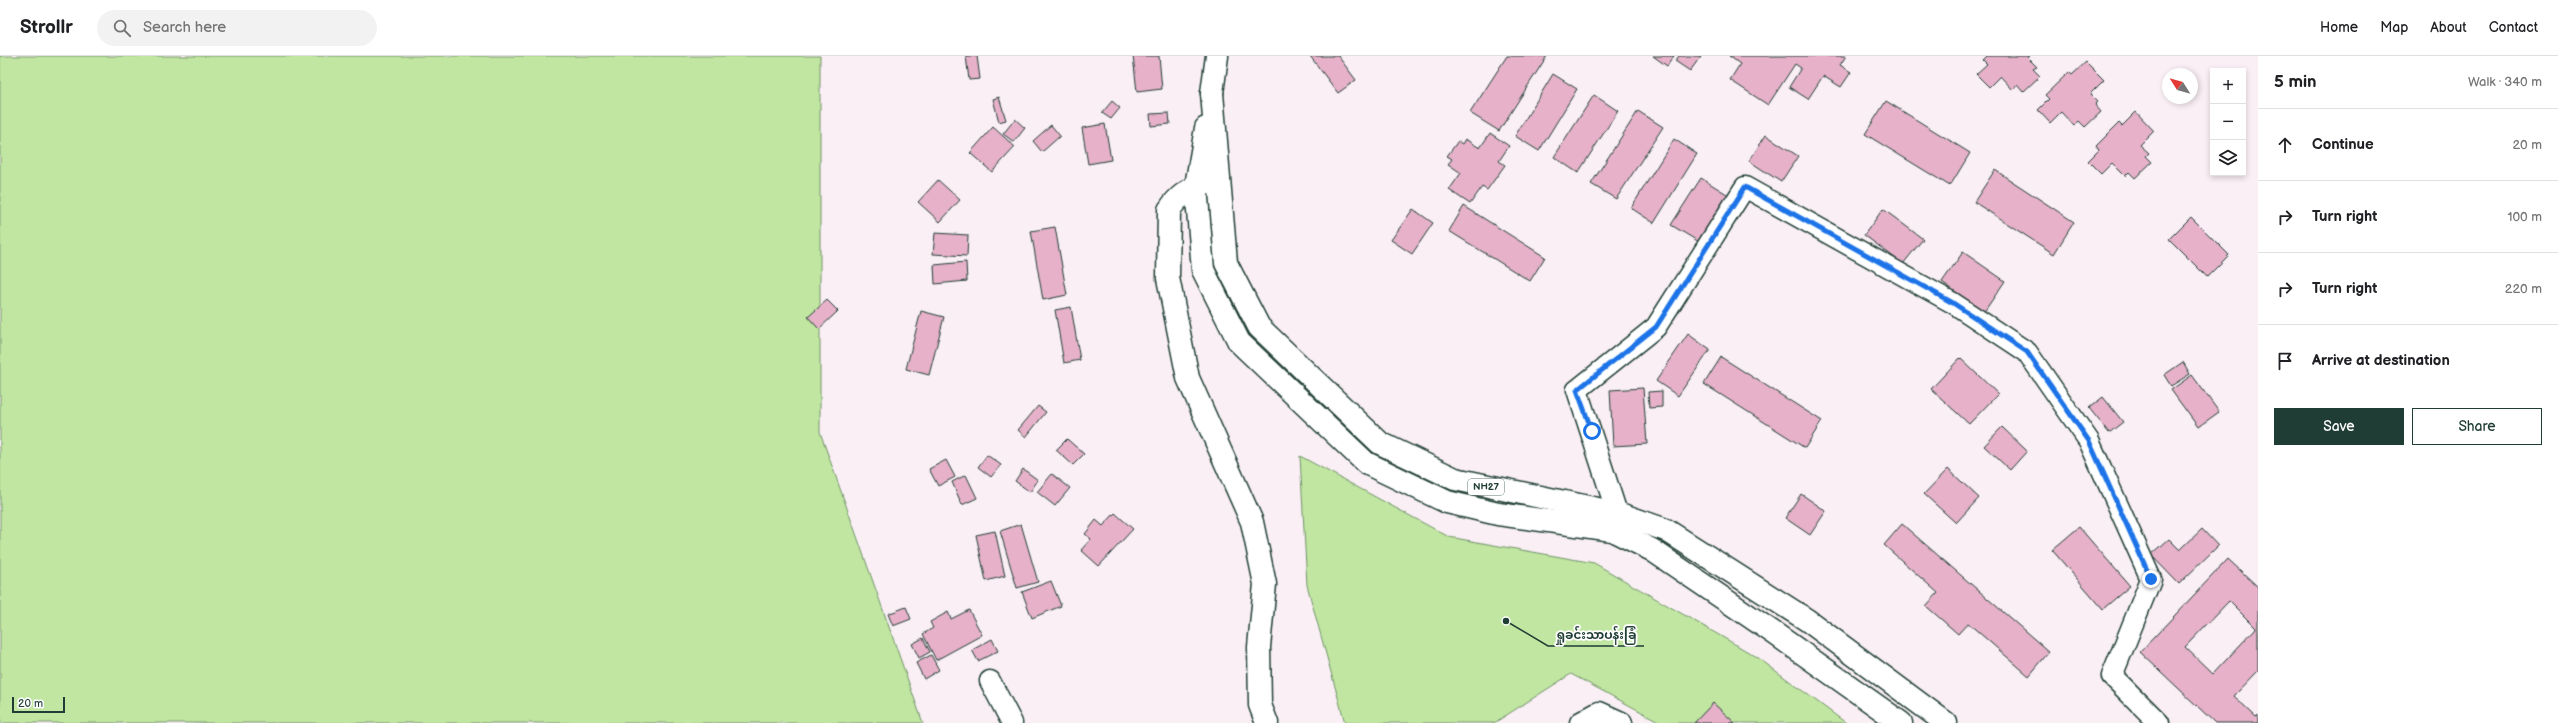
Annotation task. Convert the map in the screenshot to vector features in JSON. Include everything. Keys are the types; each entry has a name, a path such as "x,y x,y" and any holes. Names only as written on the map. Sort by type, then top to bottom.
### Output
{"main road":[{"path":"1212,93 1216,56"},
{"name":"NH27","path":"1212,93 1218,181 1226,263 1259,327 1380,443 1455,480 1617,513 1666,530 1807,620 1946,723"},
{"name":"NH27","path":"1212,93 1196,186 1203,270 1239,342 1366,463 1447,502 1498,514 1612,530 1652,550 1774,632 1901,723"},
{"path":"1218,181 1196,186 1175,201 1169,210 1168,278 1188,378 1252,522 1265,584 1259,647 1260,705 1267,723"},
{"path":"1652,550 1666,530"},
{"path":"1581,723 1599,713 1621,723"}],"street":[{"path":"1617,513 1577,390 1656,327 1745,187 1953,303 2027,352 2089,441 2151,579 2112,676 2159,723"},
{"path":"990,681 1012,723"}],"green space":[{"path":"0,56 820,56 820,432 923,723 0,723"},
{"path":"1300,456 1449,537 1594,563 1757,657 1846,723 1662,723 1571,674 1494,723 1345,723 1307,585"}],"building":[{"path":"966,56 977,56 980,79 969,80"},
{"path":"1133,56 1159,56 1162,89 1137,92"},
{"path":"1310,56 1338,56 1356,80 1338,93"},
{"path":"1507,56 1547,56 1499,131 1470,113"},
{"path":"1653,56 1674,56 1667,66"},
{"path":"1679,56 1701,56 1690,71 1675,61"},
{"path":"1729,56 1846,56 1840,65 1851,72 1841,87 1823,76 1808,99 1789,87 1801,68 1795,64 1768,105 1730,80 1740,64"},
{"path":"1987,56 2030,56 2028,58 2037,67 2033,69 2040,76 2023,92 2017,85 2013,90 2000,76 1989,87 1976,74 1987,64 1983,60"},
{"path":"2086,62 2104,80 2090,94 2098,102 2095,105 2101,112 2085,127 2079,121 2074,126 2061,112 2050,123 2038,110 2049,99 2045,95 2069,72 2072,75"},
{"path":"1553,74 1577,89 1539,151 1515,136"},
{"path":"1594,95 1618,111 1578,173 1554,157"},
{"path":"999,97 1006,120 999,122 993,99"},
{"path":"1112,101 1120,108 1111,119 1102,113"},
{"path":"1886,101 1970,153 1950,186 1865,134"},
{"path":"1638,111 1663,127 1616,199 1591,184"},
{"path":"2136,112 2154,131 2140,145 2149,153 2146,156 2152,162 2135,178 2129,172 2125,176 2112,163 2101,174 2088,161 2099,150 2096,146 2119,123 2122,126"},
{"path":"1169,113 1170,124 1151,126 1150,114"},
{"path":"1015,119 1025,128 1014,142 1003,134"},
{"path":"1105,124 1111,160 1088,164 1082,128"},
{"path":"1051,125 1060,136 1042,152 1033,141"},
{"path":"993,127 1015,147 992,172 970,153"},
{"path":"1490,133 1509,146 1499,161 1505,165 1487,190 1482,187 1470,204 1449,190 1461,173 1448,164 1452,159 1447,156 1458,141 1462,144 1465,139 1480,148"},
{"path":"1766,135 1798,156 1781,182 1749,161"},
{"path":"1674,139 1697,154 1654,223 1631,208"},
{"path":"1995,170 2074,222 2054,254 1974,202"},
{"path":"1701,178 1730,196 1701,243 1671,225"},
{"path":"938,180 960,200 940,222 918,202"},
{"path":"1464,206 1545,257 1530,281 1449,231"},
{"path":"1413,209 1433,223 1412,254 1391,240"},
{"path":"1883,209 1923,239 1903,264 1864,235"},
{"path":"2191,217 2229,255 2207,277 2169,239"},
{"path":"1055,227 1067,295 1043,300 1031,231"},
{"path":"935,233 968,235 967,256 933,254"},
{"path":"1963,252 2005,281 1984,312 1942,282"},
{"path":"966,262 967,281 935,284 934,265"},
{"path":"827,300 838,311 819,329 808,317"},
{"path":"1071,307 1080,360 1064,363 1055,310"},
{"path":"921,311 944,317 929,375 906,369"},
{"path":"1688,334 1710,350 1678,396 1656,381"},
{"path":"1721,357 1822,421 1805,448 1704,384"},
{"path":"1960,358 1998,394 1969,424 1931,389"},
{"path":"2183,362 2190,374 2171,386 2164,375"},
{"path":"2192,375 2219,412 2198,427 2171,390"},
{"path":"1643,388 1647,444 1613,446 1610,390"},
{"path":"1662,391 1662,407 1649,408 1648,392"},
{"path":"2103,397 2123,422 2109,433 2089,408"},
{"path":"1038,406 1046,412 1026,437 1018,430"},
{"path":"2002,427 2027,451 2010,470 1984,446"},
{"path":"1067,439 1084,454 1073,465 1056,450"},
{"path":"987,455 1001,465 991,477 978,467"},
{"path":"946,460 955,477 938,486 929,469"},
{"path":"1023,469 1038,480 1030,492 1015,481"},
{"path":"1948,469 1979,498 1956,523 1924,494"},
{"path":"1052,474 1070,488 1055,506 1037,492"},
{"path":"966,475 977,498 962,505 952,482"},
{"path":"1801,494 1826,511 1810,535 1785,518"},
{"path":"1115,513 1133,529 1099,566 1081,550 1091,539 1085,534 1096,520 1103,526"},
{"path":"1021,524 1038,582 1017,588 1000,531"},
{"path":"1902,524 2049,652 2029,676 1968,623 1958,634 1926,606 1938,593 1884,545"},
{"path":"2079,527 2130,586 2103,609 2052,550"},
{"path":"2202,529 2218,546 2179,584 2151,555 2169,539 2180,550"},
{"path":"995,531 1005,576 986,581 976,535"},
{"path":"2228,559 2258,587 2258,671 2234,696 2256,717 2258,715 2258,723 2215,723 2140,652","holes":["2229,601 2256,628 2213,674 2185,647"]},
{"path":"1051,581 1061,606 1032,618 1022,592"},
{"path":"906,607 911,619 893,626 888,614"},
{"path":"969,610 982,635 936,660 923,634 933,628 930,622 948,612 951,619"},
{"path":"923,638 930,652 919,658 912,644"},
{"path":"992,639 998,651 978,661 972,650"},
{"path":"931,655 939,670 924,679 916,663"},
{"path":"1713,703 1735,723 1694,723"}],"place":[{"name":"ရှုခင်းသာပန်းခြံ","path":"1506,621"}],"route":[{"path":"1592,431 1577,390 1656,327 1745,187 1953,303 2027,352 2089,441 2151,579"}]}
